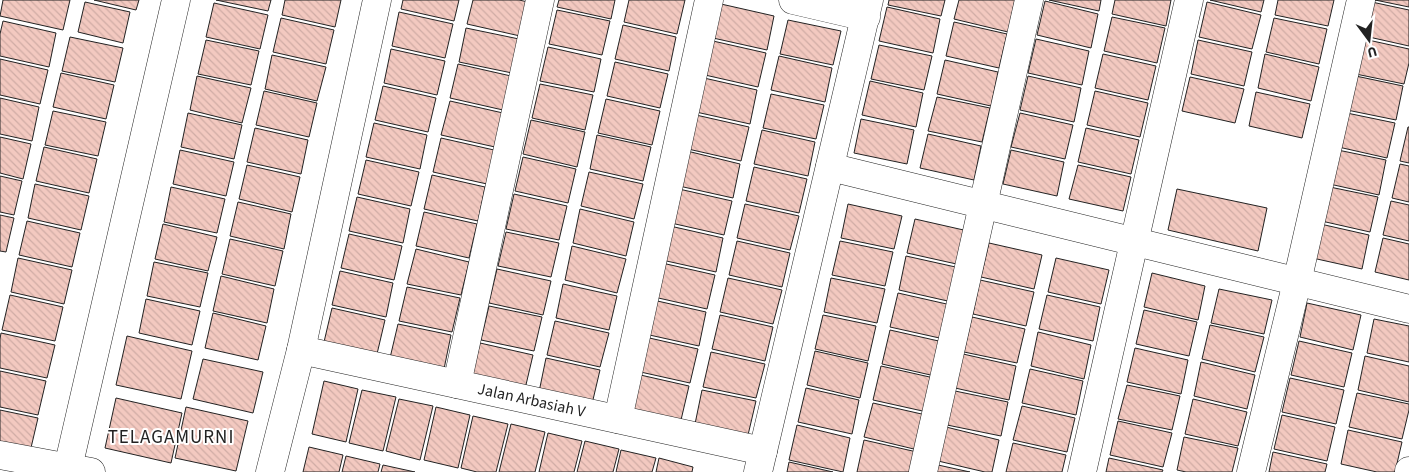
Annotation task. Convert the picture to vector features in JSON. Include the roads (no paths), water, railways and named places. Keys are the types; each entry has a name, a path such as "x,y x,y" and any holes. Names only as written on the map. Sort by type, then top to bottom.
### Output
{"street":[{"path":"0,455 75,470 176,0"},
{"path":"270,472 301,350 377,0"},
{"path":"457,384 540,0"},
{"path":"618,419 709,0"},
{"path":"761,461 867,8 793,0"},
{"path":"923,472 1029,0"},
{"path":"1082,472 1189,0"},
{"path":"1251,472 1297,282 1361,0"},
{"path":"830,168 1409,309"},
{"name":"Jalan Arbasiah V","path":"301,350 618,419 761,461"}],"district":[{"name":"TELAGAMURNI","path":"171,437"}]}
